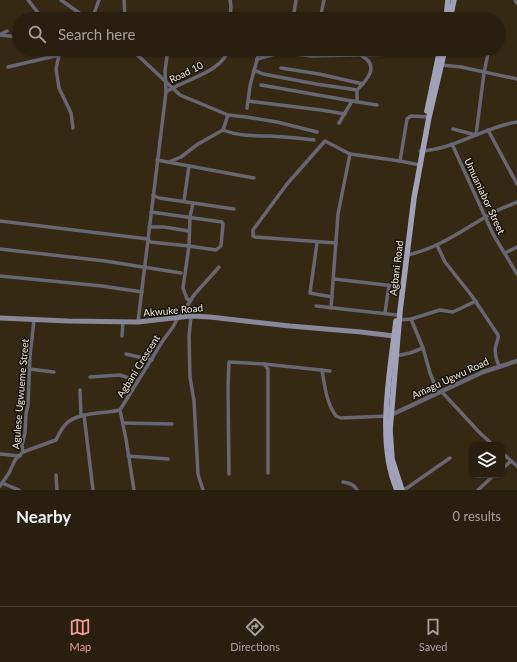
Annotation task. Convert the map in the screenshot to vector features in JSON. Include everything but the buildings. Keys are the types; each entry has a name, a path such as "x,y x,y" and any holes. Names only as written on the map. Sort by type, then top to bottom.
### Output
{"main road":[{"path":"447,12 448,0"},
{"path":"451,12 454,0"},
{"name":"Agbani Road","path":"401,286 421,151 441,56"},
{"name":"Agbani Road","path":"428,117 441,65 442,56"},
{"name":"Agbani Road","path":"397,490 387,457 389,416 407,226 419,164"},
{"name":"Akwuke Road","path":"0,318 138,322 191,316 396,336"},
{"name":"Agbani Road","path":"396,336 396,356 389,416 392,459 403,490"}],"street":[{"path":"28,0 37,12"},
{"path":"61,0 78,12"},
{"path":"95,12 99,0"},
{"path":"124,0 124,12"},
{"path":"230,0 232,6 231,12"},
{"path":"294,12 296,0"},
{"path":"321,12 324,0"},
{"path":"0,35 7,31"},
{"path":"0,35 12,36"},
{"path":"8,67 55,56"},
{"path":"59,56 56,69 59,88 71,113 72,128"},
{"path":"139,56 180,95 228,115 277,122 317,132"},
{"path":"138,322 166,92 165,71 167,56"},
{"name":"Road 10","path":"166,92 215,67 223,61 226,56"},
{"path":"247,108 258,56"},
{"path":"257,59 268,56"},
{"path":"312,56 361,56 367,59 370,64 372,71 366,82 358,90 354,102 339,123"},
{"path":"476,135 487,56"},
{"path":"441,65 457,66 517,79"},
{"path":"281,68 319,74 363,84"},
{"path":"254,70 263,74 358,90"},
{"path":"261,85 378,105"},
{"path":"248,101 345,114"},
{"path":"171,161 181,157 198,144 223,130 228,115"},
{"path":"400,161 407,119 411,116 428,117"},
{"path":"421,151 452,144 488,130 517,122"},
{"path":"453,129 476,135"},
{"path":"223,130 230,133 250,136 270,136 314,140"},
{"path":"488,130 517,184"},
{"path":"336,243 317,243 255,237 253,236 253,230 287,184 324,142 327,141 350,154 419,164"},
{"name":"Umuaniabor Street","path":"452,144 493,234 517,274"},
{"path":"331,308 338,214 350,154"},
{"path":"157,160 171,161 189,166 254,178"},
{"path":"184,201 189,166"},
{"path":"153,197 234,209"},
{"path":"406,255 417,253 436,245 486,218 494,212 517,202"},
{"path":"191,300 187,299 183,288 189,246 190,217 193,203"},
{"path":"0,221 148,239 150,242 216,250 221,246 222,222 151,212"},
{"path":"149,227 164,227 190,232"},
{"path":"317,243 310,293 332,297"},
{"path":"436,245 446,262 476,301 498,334 499,338 495,351 498,366"},
{"path":"505,253 517,247"},
{"path":"0,249 144,266 181,273"},
{"name":"Agbani Crescent","path":"24,452 55,441 67,423 82,416 120,410 178,318 203,284 212,277 219,267"},
{"path":"0,276 102,286 142,292"},
{"path":"334,279 401,286"},
{"path":"385,313 389,285"},
{"path":"316,306 385,313 411,320 440,310 453,312 476,301"},
{"path":"191,316 189,337 190,377 194,401 198,474 204,490"},
{"name":"Agulese Ugwueme Street","path":"1,485 15,460 24,452 22,445 25,433 28,404 29,369 34,320"},
{"path":"411,320 423,348 430,373 440,392 490,442"},
{"path":"122,322 122,336"},
{"path":"396,356 423,348"},
{"path":"126,354 152,360"},
{"name":"Amagu Ugwu Road","path":"389,416 483,372 517,360"},
{"path":"228,474 229,362 330,371"},
{"path":"264,364 268,369 268,473"},
{"path":"29,369 54,372"},
{"path":"322,370 326,397 336,416 341,418 389,416"},
{"path":"90,377 120,375 138,381"},
{"path":"80,390 82,416 93,490"},
{"path":"120,410 134,490"},
{"path":"123,423 172,424"},
{"path":"0,454 20,456"},
{"path":"128,456 168,459"},
{"path":"505,456 517,466"},
{"path":"403,490 410,487 450,458"},
{"path":"505,466 511,461"},
{"path":"56,475 57,490"},
{"path":"478,490 491,478"},
{"path":"343,482 350,484 357,490"},
{"path":"1,485 20,490"}]}
